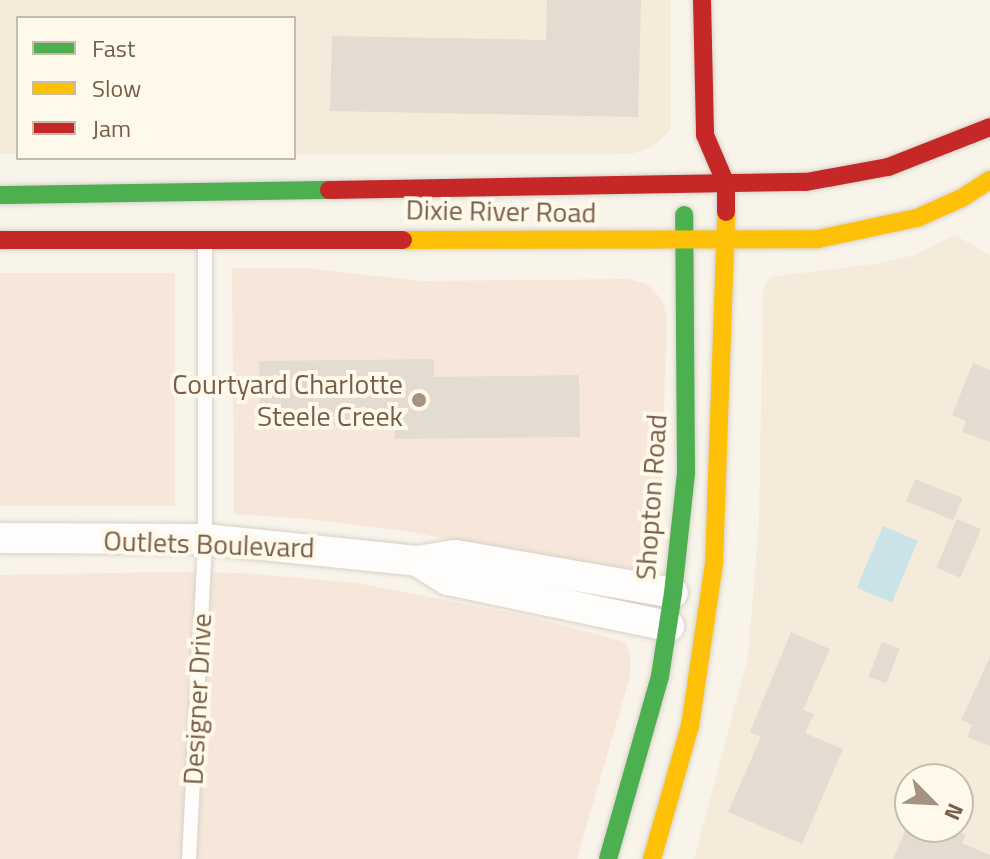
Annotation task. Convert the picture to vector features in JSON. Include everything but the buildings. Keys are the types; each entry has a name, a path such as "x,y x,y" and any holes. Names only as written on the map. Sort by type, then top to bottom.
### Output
{"street":[{"name":"Shopton Road","path":"659,857 690,726 710,606 727,242 726,184 705,135 702,0"},
{"name":"Dixie River Road","path":"0,195 689,170 726,184 847,177 888,167 990,127"},
{"name":"Shopton Road","path":"608,859 657,690 669,626 686,473 685,241 689,170 705,135"},
{"name":"Dixie River Road","path":"0,240 205,238 727,242 818,239 883,228 962,198 990,180"},
{"name":"Outlets Boulevard","path":"0,538 205,539 417,561 456,555 673,593"},
{"name":"Outlets Boulevard","path":"417,561 448,580 669,626"},
{"path":"669,626 672,698"},
{"path":"657,771 642,830 643,845 659,857"}],"lane":[{"name":"Designer Drive","path":"189,859 205,539 205,238"}],"shaded area":[{"path":"0,0 671,0 671,129 653,147 632,154 296,155 296,16 16,16 16,154 0,154"},
{"path":"955,235 990,255 990,859 694,859 748,657 759,522 763,290 770,277 874,264 915,255"},
{"path":"232,268 305,268 420,281 629,279 647,284 662,300 667,319 659,538 651,558 628,570 580,567 412,532 308,519 234,514"},
{"path":"0,273 175,273 175,506 0,506"},
{"path":"243,573 357,583 527,616 625,642 630,653 630,676 577,859 0,859 0,575"}],"water":[{"path":"883,526 918,541 892,603 857,588"}],"traffic: fast":[{"path":"0,195 329,190"},
{"path":"608,859 660,676 673,593 686,473 684,215"}],"traffic: slow":[{"path":"403,240 818,239 917,218 962,198 990,180"},
{"path":"652,859 690,726 714,563 726,212"}],"traffic: jam":[{"path":"702,0 705,135 726,184 726,212"},
{"path":"329,190 806,182 888,167 990,127"},
{"path":"0,240 403,240"}],"place":[{"name":"Courtyard Charlotte Steele Creek","path":"419,400"}]}
